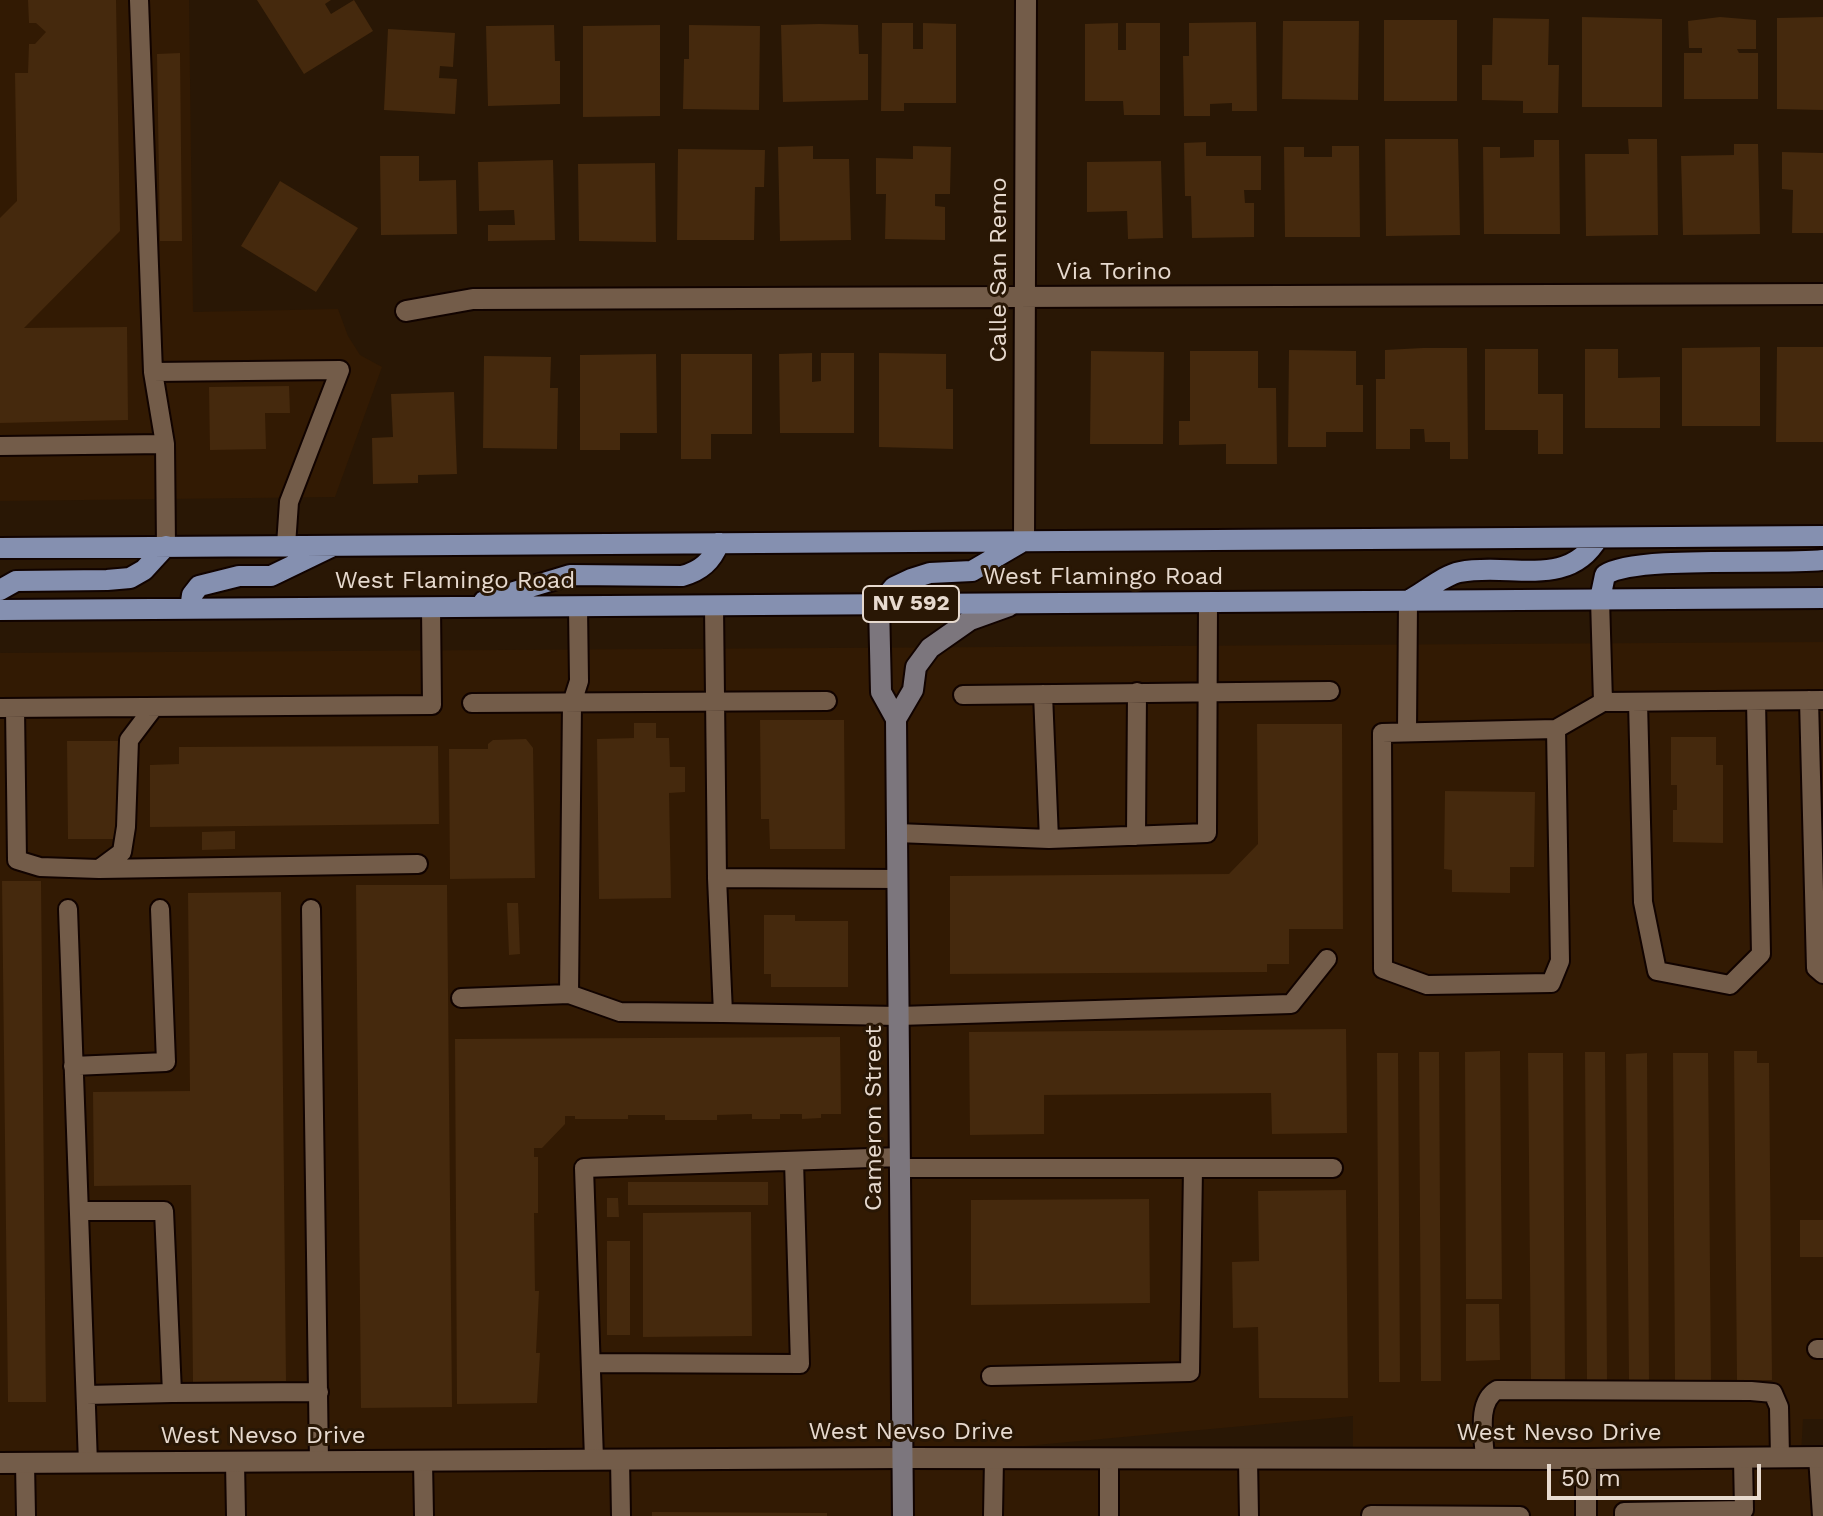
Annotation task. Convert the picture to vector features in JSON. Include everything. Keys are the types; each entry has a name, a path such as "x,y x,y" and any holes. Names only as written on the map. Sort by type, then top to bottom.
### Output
{"main road":[{"name":"West Flamingo Road","path":"0,548 1823,536"},
{"path":"1408,601 1459,572 1560,569 1579,562 1598,538"},
{"path":"879,605 894,587 911,579 930,573 972,571 1024,541"},
{"path":"461,607 570,575 682,576 696,572 715,554 719,543"},
{"path":"190,609 192,595 199,586 239,576 271,576 334,545"},
{"path":"0,590 16,581 130,578 144,570 166,546"},
{"path":"1600,599 1605,575 1613,570 1647,565 1823,560"},
{"name":"West Flamingo Road","path":"0,610 1823,598"}],"street":[{"name":"Calle San Remo","path":"1024,541 1026,0"},
{"name":"Via Torino","path":"406,311 473,299 1823,294"},
{"name":"Cameron Street","path":"896,719 913,690 916,667 930,648 970,620 1020,603"},
{"name":"Cameron Street","path":"879,605 881,692 896,719 903,1516"},
{"name":"West Nevso Drive","path":"0,1463 1821,1457"},
{"path":"1586,1459 1586,1516"}],"lane":[{"path":"139,0 153,372 165,444 166,546"},
{"path":"153,372 340,370 289,502 286,545"},
{"path":"0,446 165,444"},
{"path":"1600,599 1603,702"},
{"path":"1407,732 1408,601"},
{"path":"897,833 1049,839 1207,833 1208,602"},
{"path":"714,606 717,878 723,1013"},
{"path":"418,864 99,869 40,867 17,860 8,708 432,705 431,607"},
{"path":"569,994 572,703 579,681 578,607"},
{"path":"963,695 1330,691"},
{"path":"1136,836 1137,692"},
{"path":"1043,694 1049,839"},
{"path":"1556,729 1560,961 1551,983 1427,985 1383,969 1382,733 1556,729 1603,702 1816,700 1816,968 1823,974"},
{"path":"472,703 827,701"},
{"path":"1638,702 1643,902 1657,971 1730,985 1761,954 1756,701"},
{"path":"99,869 122,852 126,827 129,740 154,707"},
{"path":"717,878 898,879"},
{"path":"68,909 88,1463"},
{"path":"73,1066 166,1062 160,909"},
{"path":"311,909 319,1461"},
{"path":"461,998 569,994 620,1012 899,1016 1291,1004 1327,959"},
{"path":"591,1363 800,1364 794,1161"},
{"path":"594,1459 584,1168 794,1161 1333,1168"},
{"path":"991,1376 1190,1372 1193,1168"},
{"path":"79,1211 164,1211 172,1393"},
{"path":"1485,1459 1484,1405 1488,1395 1497,1390 1773,1393 1779,1407 1780,1457"},
{"path":"86,1395 319,1392"},
{"path":"1821,1457 1822,1516"},
{"path":"993,1516 994,1458"},
{"path":"1109,1458 1109,1516"},
{"path":"1624,1516 1624,1512 1744,1510 1743,1458"},
{"path":"620,1459 621,1516"},
{"path":"1248,1459 1249,1516"},
{"path":"423,1461 424,1516"},
{"path":"235,1462 236,1516"},
{"path":"25,1463 26,1516"},
{"path":"1371,1515 1520,1516"}],"shaded area":[{"path":"0,0 189,0 193,312 338,309 348,336 360,355 382,367 335,497 0,501"},
{"path":"1823,642 1823,1419 1803,1419 1801,1456 1823,1457 1823,1516 0,1516 0,653","holes":["1353,1416 1353,1458 916,1456"]}],"building":[{"path":"28,0 116,0 120,231 24,328 127,327 128,420 0,423 0,218 17,201 15,73 28,73 29,44 35,44 46,32 36,23 29,23"},
{"path":"257,0 331,0 325,4 331,14 354,0 373,31 304,74"},
{"path":"1582,17 1662,19 1662,107 1582,107"},
{"path":"1720,17 1756,20 1756,49 1737,49 1739,53 1758,53 1758,99 1684,99 1684,53 1702,53 1702,48 1689,48 1688,21"},
{"path":"1823,17 1823,110 1777,109 1777,18"},
{"path":"1493,18 1549,19 1548,65 1559,65 1558,113 1523,113 1523,101 1482,100 1482,65 1492,65"},
{"path":"1384,20 1457,20 1457,101 1384,101"},
{"path":"1283,21 1359,21 1358,100 1282,99"},
{"path":"1256,22 1257,111 1232,111 1232,103 1210,104 1210,116 1184,116 1183,56 1189,56 1189,23"},
{"path":"882,23 913,23 913,49 923,49 923,23 956,24 956,103 904,103 904,111 881,111"},
{"path":"1118,23 1118,50 1126,50 1126,23 1160,23 1160,115 1124,115 1123,101 1085,101 1085,24"},
{"path":"554,25 555,61 560,61 560,104 488,106 486,26"},
{"path":"660,25 660,116 583,117 583,26"},
{"path":"689,25 760,26 759,110 683,109 684,59 689,59"},
{"path":"781,25 858,25 859,54 868,54 868,100 783,102"},
{"path":"388,29 455,33 453,67 440,66 439,78 457,79 455,114 384,110"},
{"path":"180,53 182,241 160,241 157,54"},
{"path":"1385,139 1458,139 1460,235 1386,236"},
{"path":"1628,139 1657,139 1658,235 1586,236 1585,154 1629,154"},
{"path":"1534,140 1559,140 1560,234 1484,234 1483,147 1500,147 1500,158 1534,157"},
{"path":"1206,142 1206,156 1261,156 1261,190 1244,190 1245,203 1254,203 1254,237 1192,238 1191,196 1185,196 1184,143"},
{"path":"1734,144 1758,144 1760,234 1683,235 1681,156 1734,155"},
{"path":"813,146 813,159 849,159 851,240 780,241 778,147"},
{"path":"913,146 951,147 950,194 935,194 935,206 945,207 945,240 885,239 886,194 876,194 876,158 913,159"},
{"path":"1332,146 1359,146 1360,237 1285,237 1284,147 1304,147 1304,157 1332,157"},
{"path":"678,149 765,150 764,187 755,187 754,240 677,240"},
{"path":"1782,152 1823,153 1823,233 1792,233 1793,190 1782,189"},
{"path":"380,156 419,156 419,181 456,180 457,234 381,235"},
{"path":"553,160 555,240 488,241 488,225 515,225 514,210 479,211 478,162"},
{"path":"1161,161 1163,238 1128,239 1127,211 1087,212 1087,162"},
{"path":"655,163 656,242 579,241 578,164"},
{"path":"280,181 358,228 316,292 241,246"},
{"path":"1760,347 1760,426 1682,426 1682,348"},
{"path":"1777,347 1823,347 1823,442 1776,442"},
{"path":"1467,348 1468,459 1450,459 1450,442 1425,442 1424,429 1410,429 1410,449 1376,449 1376,379 1385,379 1385,350"},
{"path":"1485,349 1538,349 1538,394 1563,394 1563,454 1538,454 1538,430 1485,430"},
{"path":"1585,349 1618,349 1618,378 1660,377 1660,428 1585,428"},
{"path":"1289,350 1356,351 1356,385 1363,385 1363,432 1326,432 1326,447 1288,447"},
{"path":"1091,351 1164,352 1163,444 1090,444"},
{"path":"1190,351 1258,351 1258,388 1276,388 1277,464 1226,464 1226,444 1179,445 1179,421 1190,421"},
{"path":"812,353 812,382 821,381 821,353 854,353 854,433 780,433 779,354"},
{"path":"879,353 946,354 946,389 953,389 953,449 879,447"},
{"path":"656,354 657,433 620,433 620,450 580,450 580,355"},
{"path":"681,354 752,354 752,434 711,434 711,459 681,459"},
{"path":"484,356 551,357 550,388 558,388 557,449 483,448"},
{"path":"289,386 290,413 265,413 266,449 210,450 209,387"},
{"path":"454,392 457,474 418,475 418,483 373,484 372,438 393,437 391,394"},
{"path":"760,720 844,720 845,849 770,849 769,819 761,819"},
{"path":"634,723 656,723 656,738 669,738 670,767 685,767 685,792 669,793 671,898 599,899 597,739 634,738"},
{"path":"1257,724 1342,724 1343,929 1289,929 1289,964 1267,964 1267,972 950,974 950,876 1229,874 1258,844"},
{"path":"1671,737 1716,737 1716,765 1723,765 1723,843 1673,842 1677,785 1671,785"},
{"path":"526,739 533,748 535,878 450,879 449,749 488,749 488,744 493,740"},
{"path":"67,741 120,741 121,839 68,839"},
{"path":"438,746 439,824 150,827 150,765 179,764 179,747"},
{"path":"1445,791 1535,792 1534,867 1510,867 1510,893 1452,892 1452,870 1444,869"},
{"path":"235,831 235,849 202,850 202,832"},
{"path":"2,881 41,881 46,1402 8,1402"},
{"path":"356,885 447,885 452,1407 361,1408"},
{"path":"281,892 286,1381 193,1382 191,1185 94,1186 93,1092 190,1091 188,893"},
{"path":"507,903 518,903 520,954 509,955"},
{"path":"764,915 795,915 795,921 848,921 848,987 771,987 771,974 764,974"},
{"path":"1346,1029 1347,1133 1272,1134 1271,1093 1044,1095 1044,1134 970,1135 969,1032"},
{"path":"840,1037 841,1114 821,1114 821,1118 802,1119 802,1114 780,1114 780,1119 752,1119 752,1114 717,1115 717,1120 665,1120 665,1115 628,1115 628,1119 575,1119 575,1116 565,1116 565,1124 542,1148 534,1148 534,1157 538,1157 538,1213 534,1213 535,1291 539,1291 536,1353 540,1353 537,1403 457,1404 455,1039"},
{"path":"1500,1051 1502,1299 1466,1299 1465,1052"},
{"path":"1734,1051 1757,1051 1757,1063 1769,1063 1772,1380 1737,1380"},
{"path":"1419,1052 1439,1052 1441,1381 1421,1381"},
{"path":"1585,1052 1605,1052 1607,1380 1587,1380"},
{"path":"1377,1053 1398,1053 1400,1382 1379,1382"},
{"path":"1528,1053 1563,1053 1565,1380 1531,1381"},
{"path":"1647,1053 1649,1380 1629,1380 1626,1054"},
{"path":"1673,1053 1708,1053 1711,1381 1675,1381"},
{"path":"628,1182 768,1182 768,1205 628,1205"},
{"path":"1346,1190 1348,1398 1259,1398 1258,1327 1233,1328 1232,1262 1259,1261 1258,1191"},
{"path":"607,1198 618,1198 619,1217 607,1217"},
{"path":"1149,1199 1150,1303 971,1305 971,1200"},
{"path":"751,1212 752,1336 643,1337 643,1213"},
{"path":"1800,1220 1823,1220 1823,1257 1800,1257"},
{"path":"607,1241 630,1241 630,1335 607,1335"},
{"path":"1466,1304 1499,1304 1500,1360 1466,1361"},
{"path":"652,1512 827,1513 827,1516 652,1516"}]}
